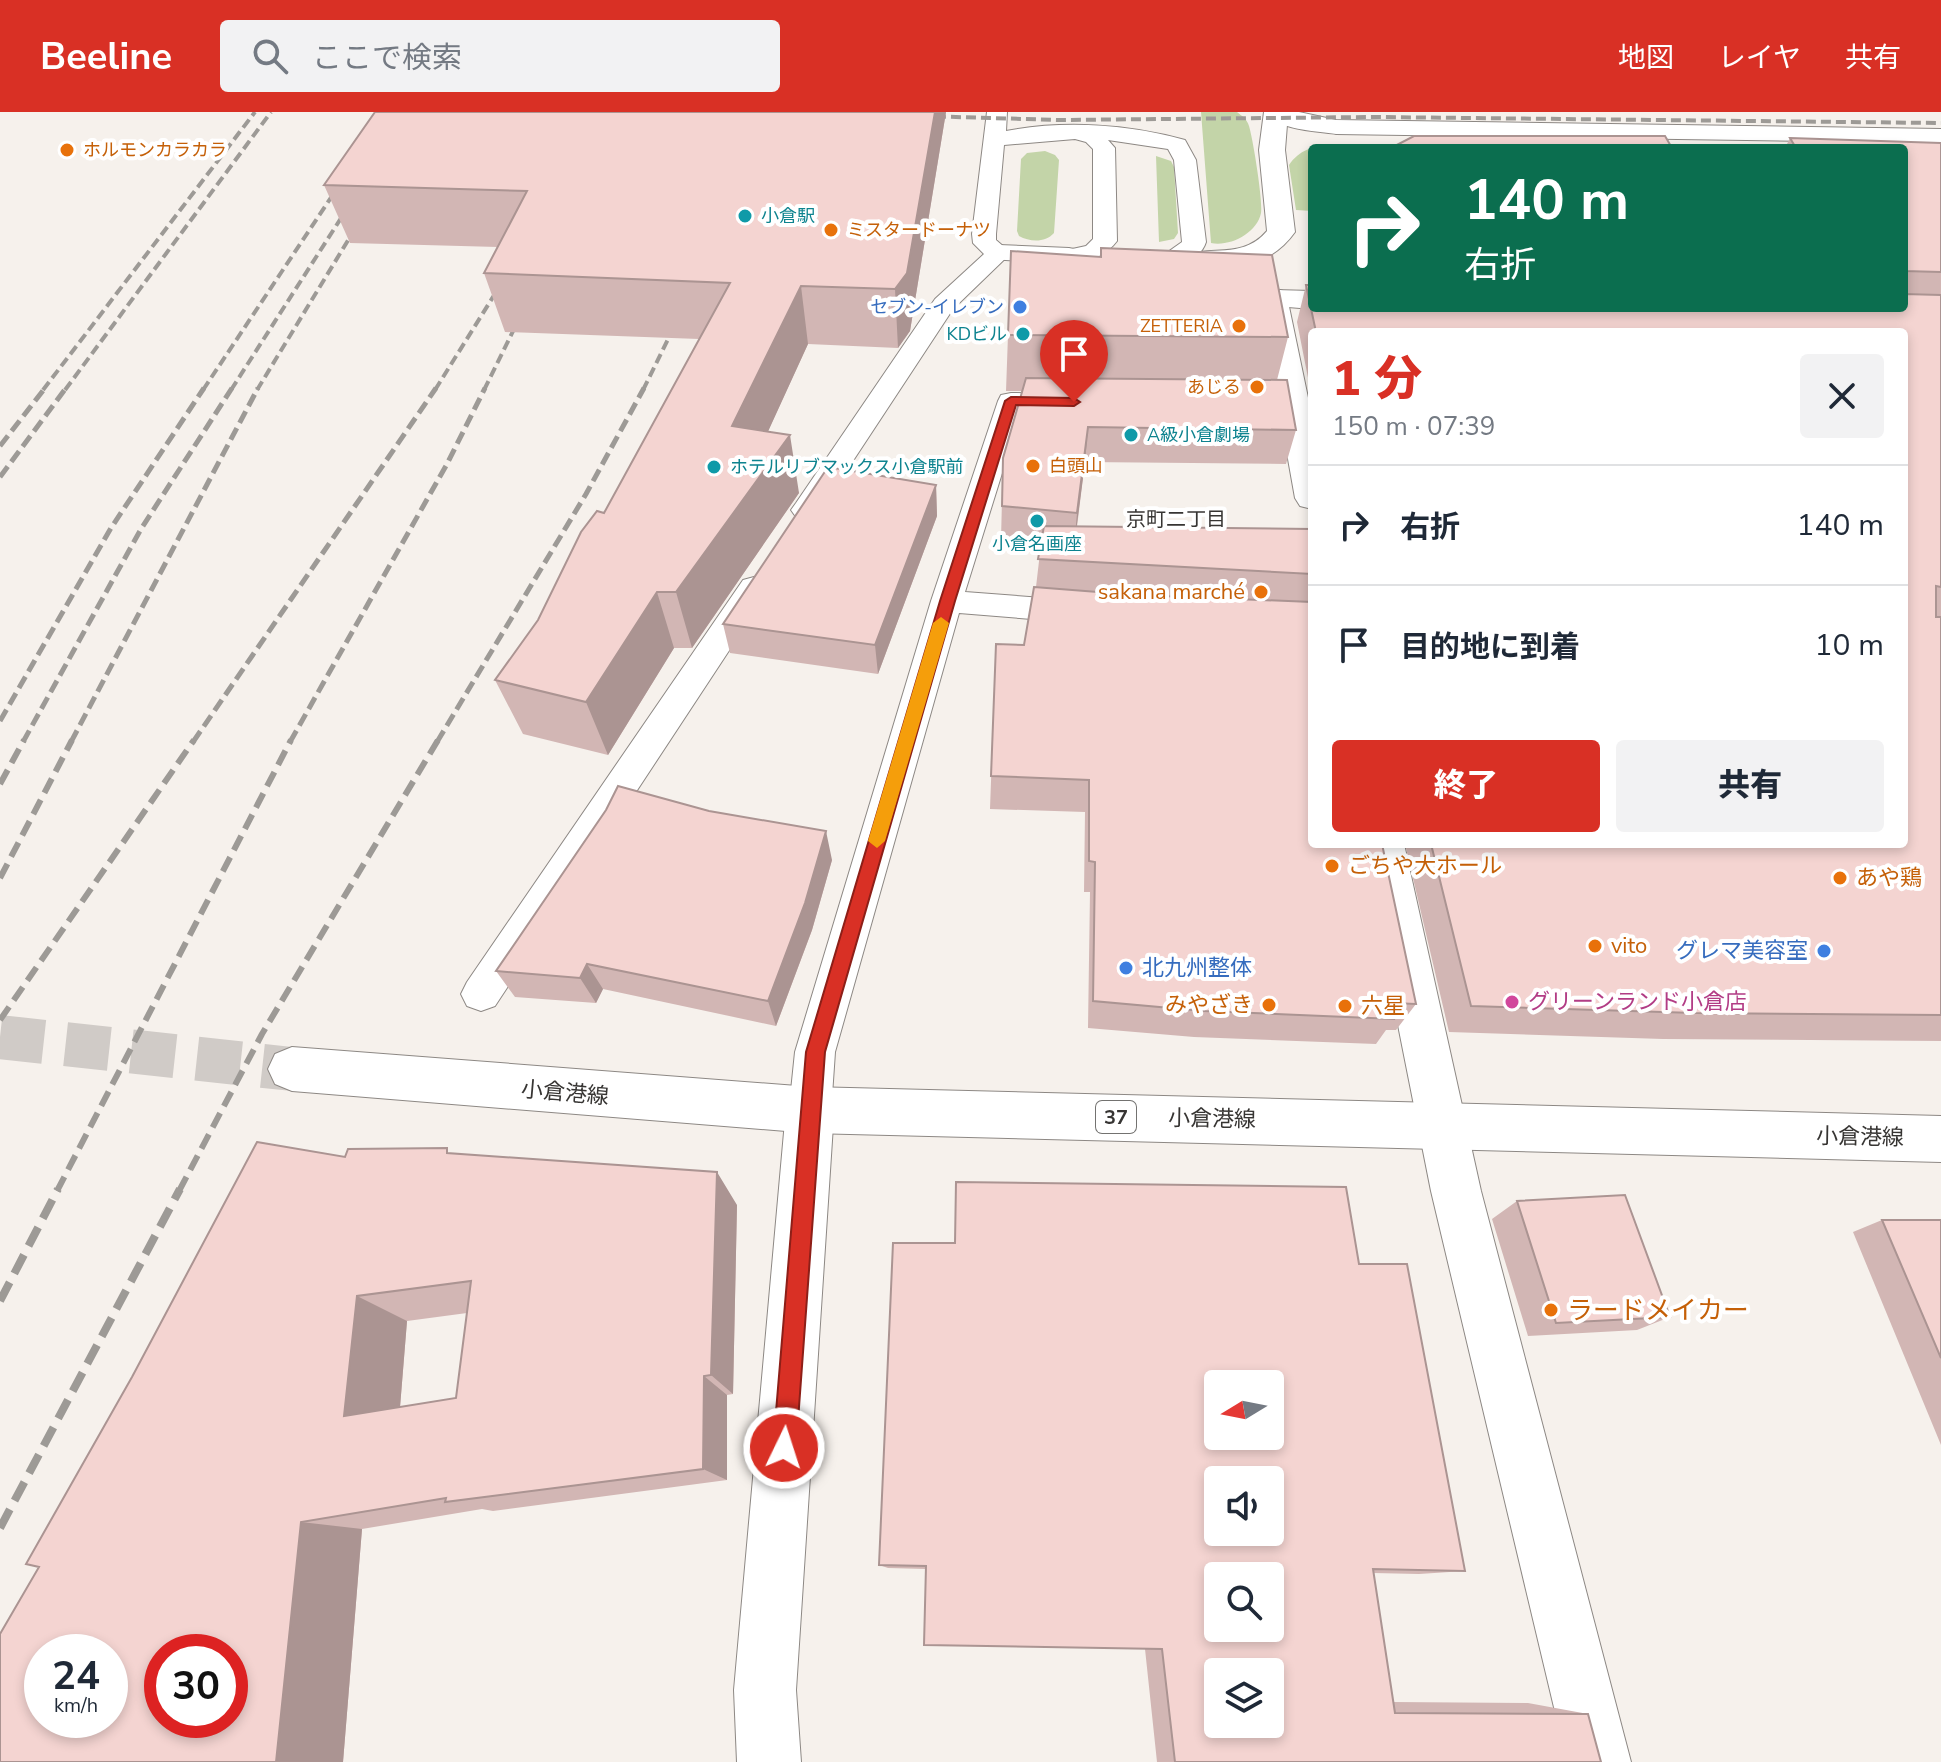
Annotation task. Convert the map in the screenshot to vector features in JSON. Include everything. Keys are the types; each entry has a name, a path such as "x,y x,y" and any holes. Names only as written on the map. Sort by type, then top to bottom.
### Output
{"street":[{"path":"999,253 1208,261 1250,257 1275,240 1281,232 1272,150 1276,112 1306,123 1336,127 1941,136"},
{"path":"1272,150 1285,137 1298,132 1336,127"},
{"path":"1250,257 1275,299 1308,479"},
{"path":"1275,299 1308,300"},
{"path":"1384,848 1442,1124 1599,1762"},
{"name":"小倉港線","path":"292,1069 810,1110 1941,1139"},
{"path":"769,1762 765,1690 810,1110"}],"lane":[{"path":"793,529 944,304 999,253 985,243 984,234 997,112"},
{"path":"993,141 1015,134 1083,135 1156,138 1177,145 1183,152 1194,242 1192,249 1170,259"},
{"path":"1071,256 1094,251 1105,241 1104,148 1093,137 1083,135"},
{"path":"810,1110 815,1052 947,601 1011,401 1089,402"},
{"path":"1261,403 1292,404"},
{"path":"481,994 766,569"},
{"path":"947,601 1115,615"}],"green space":[{"path":"1201,112 1237,112 1248,124 1253,143 1261,213 1254,227 1242,237 1226,243 1211,243"},
{"path":"1308,150 1308,211 1296,210 1289,165"},
{"path":"1045,151 1059,160 1054,233 1046,239 1033,240 1019,236 1017,231 1021,159 1027,153"},
{"path":"1156,156 1171,161 1174,167 1178,233 1174,239 1159,242"}],"building":[{"path":"375,112 935,112 907,273 895,289 801,286 732,426 790,435 676,592 657,592 586,702 495,680 538,620 581,532 597,511 604,513 730,283 484,273 527,191 324,185"},
{"path":"1414,136 1665,136 1670,144 1399,144"},
{"path":"1790,138 1941,143 1941,272 1908,271 1908,144 1794,144"},
{"path":"1101,248 1272,255 1288,337 1008,335 1011,251 1101,257"},
{"path":"1908,294 1941,295 1941,587 1936,586 1936,617 1941,617 1941,1015 1695,1013 1471,1006 1432,848 1908,848 1908,328 1315,328 1312,312 1908,312"},
{"path":"1026,378 1287,380 1296,430 1088,427 1077,513 1002,506 1003,458"},
{"path":"828,467 936,485 875,645 723,624"},
{"path":"1044,526 1308,529 1308,574 1038,559"},
{"path":"1034,587 1136,595 1308,602 1308,848 1383,848 1416,1004 1392,1003 1394,1019 1204,1011 1093,1001 1095,862 1089,861 1089,780 991,776 996,644 1024,645"},
{"path":"618,786 709,811 826,831 805,903 768,1001 587,964 580,978 496,971 606,810"},
{"path":"257,1142 345,1157 348,1149 447,1148 447,1153 717,1172 711,1375 704,1376 703,1469 445,1502 446,1498 301,1522 276,1762 0,1762 0,1634 39,1567 26,1564 132,1377","holes":["471,1281 456,1398 344,1416 357,1296"]},
{"path":"956,1182 1346,1187 1359,1264 1407,1264 1465,1571 1373,1569 1395,1713 1588,1714 1601,1762 1175,1762 1162,1649 924,1645 926,1566 879,1565 893,1243 955,1243"},
{"path":"1625,1195 1670,1317 1556,1323 1517,1201"},
{"path":"1882,1220 1941,1220 1941,1358"}],"tunnel":[{"path":"0,1037 292,1069"}],"railway":[{"path":"43,390 255,112"},
{"path":"65,390 271,112"},
{"path":"921,116 1059,120 1375,117 1941,123"},
{"path":"203,390 342,181"},
{"path":"231,390 352,201"},
{"path":"257,390 361,219"},
{"path":"435,390 503,281"},
{"path":"484,390 523,311"},
{"path":"644,388 679,317"},
{"path":"0,446 45,388"},
{"path":"0,477 66,388"},
{"path":"0,721 111,528 204,388"},
{"path":"23,742 141,529 232,388"},
{"path":"71,742 258,388"},
{"path":"193,742 436,388"},
{"path":"437,742 586,494 644,388"},
{"path":"290,742 447,464 484,390"},
{"path":"0,784 24,740"},
{"path":"0,878 72,740"},
{"path":"0,1020 194,740"},
{"path":"57,1191 291,740"},
{"path":"179,1191 262,1034 438,740"},
{"path":"0,1301 58,1189"},
{"path":"0,1528 180,1189"}],"slow traffic":[{"path":"877,841 941,623"}],"place":[{"name":"ホルモンカラカラ","path":"67,150"},
{"name":"小倉駅","path":"745,216"},
{"name":"ミスタードーナツ","path":"831,230"},
{"name":"セブン-イレブン","path":"1020,307"},
{"name":"ZETTERIA","path":"1239,326"},
{"name":"KDビル","path":"1023,334"},
{"name":"あじる","path":"1257,387"},
{"name":"A級小倉劇場","path":"1131,435"},
{"name":"白頭山","path":"1033,466"},
{"name":"ホテルリブマックス小倉駅前","path":"714,467"},
{"name":"小倉名画座","path":"1037,521"},
{"name":"sakana marché","path":"1261,592"},
{"name":"ごちや大ホール","path":"1332,866"},
{"name":"あや鶏","path":"1840,878"},
{"name":"vito","path":"1595,946"},
{"name":"グレマ美容室","path":"1824,951"},
{"name":"北九州整体","path":"1126,968"},
{"name":"グリーンランド小倉店","path":"1512,1002"},
{"name":"みやざき","path":"1269,1005"},
{"name":"六星","path":"1345,1006"},
{"name":"ラードメイカー","path":"1551,1310"}],"district":[{"name":"京町二丁目","path":"1176,519"}],"route":[{"path":"784,1448 815,1052 947,601 1011,401 1074,402"}]}
